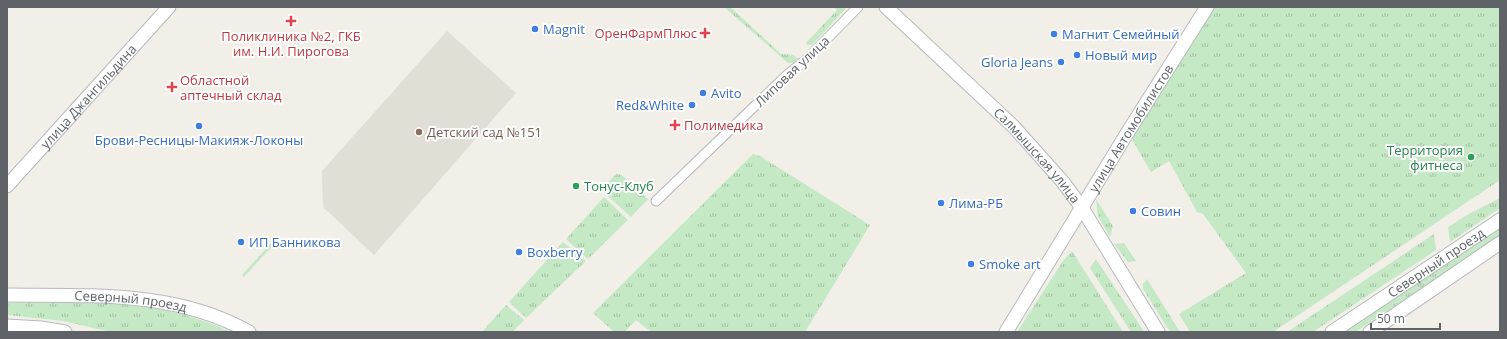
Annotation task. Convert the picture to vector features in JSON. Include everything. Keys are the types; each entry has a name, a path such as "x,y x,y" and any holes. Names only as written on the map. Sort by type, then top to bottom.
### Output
{"main road":[{"name":"улица Джангильдина","path":"7,186 169,7"},
{"name":"Салмышская улица","path":"886,7 1013,126 1063,182 1082,208 1158,331"},
{"name":"улица Автомобилистов","path":"1006,332 1207,7"},
{"name":"Северный проезд","path":"1332,332 1500,220"},
{"name":"Северный проезд","path":"1370,332 1500,243"},
{"name":"Северный проезд","path":"8,294 81,294 156,300 215,316 249,332"},
{"path":"7,326 41,328 65,332"}],"street":[{"name":"Липовая улица","path":"656,201 787,75 808,58 858,7"}],"shaded area":[{"name":"Детский сад №151","path":"447,31 516,93 374,255 323,207 322,171"}],"green space":[{"path":"724,7 730,7 781,54 793,55 798,59 795,63 788,63"},
{"path":"834,7 847,7 812,45 807,45 806,43 837,10"},
{"path":"1213,7 1500,7 1500,180 1273,332 1190,332 1179,314 1246,273 1203,214 1197,212 1169,161 1151,172 1130,136"},
{"path":"753,154 760,156 870,225 805,332 651,332 636,320 624,332 614,332 593,313"},
{"path":"616,174 622,175 648,199 631,217 601,190"},
{"path":"604,197 628,220 588,259 566,239"},
{"path":"1500,198 1500,208 1450,242 1448,227 1467,215"},
{"path":"1096,199 1113,226 1110,237 1098,216"},
{"path":"1500,228 1500,236 1355,332 1344,332"},
{"path":"1434,234 1436,250 1313,332 1287,332"},
{"path":"273,241 275,243 244,277 242,275"},
{"path":"563,242 586,261 526,318 509,302"},
{"path":"1124,243 1136,261 1128,262 1114,244"},
{"path":"1072,251 1123,332 1017,332 1063,261"},
{"path":"1096,259 1144,332 1131,332 1090,268"},
{"path":"1147,279 1180,332 1170,332 1143,289 1143,284"},
{"path":"7,303 93,303 148,307 203,321 231,332 111,332 63,321 7,315"},
{"path":"506,305 524,320 512,332 482,332"}],"place":[{"name":"Поликлиника №2, ГКБ им. Н.И. Пирогова","path":"291,21"},
{"name":"Magnit","path":"535,29"},
{"name":"ОренФармПлюс","path":"705,33"},
{"name":"Магнит Семейный","path":"1054,34"},
{"name":"Новый мир","path":"1077,55"},
{"name":"Gloria Jeans","path":"1061,62"},
{"name":"Областной аптечный склад","path":"172,87"},
{"name":"Avito","path":"703,93"},
{"name":"Red&White","path":"692,105"},
{"name":"Полимедика","path":"675,125"},
{"name":"Брови-Ресницы-Макияж-Локоны","path":"199,126"},
{"name":"Детский сад №151","path":"419,132"},
{"name":"Территория фитнеса","path":"1471,157"},
{"name":"Тонус-Клуб","path":"576,186"},
{"name":"Лима-РБ","path":"941,203"},
{"name":"Совин","path":"1133,211"},
{"name":"ИП Банникова","path":"241,242"},
{"name":"Boxberry","path":"519,252"},
{"name":"Smoke art","path":"971,264"}]}
